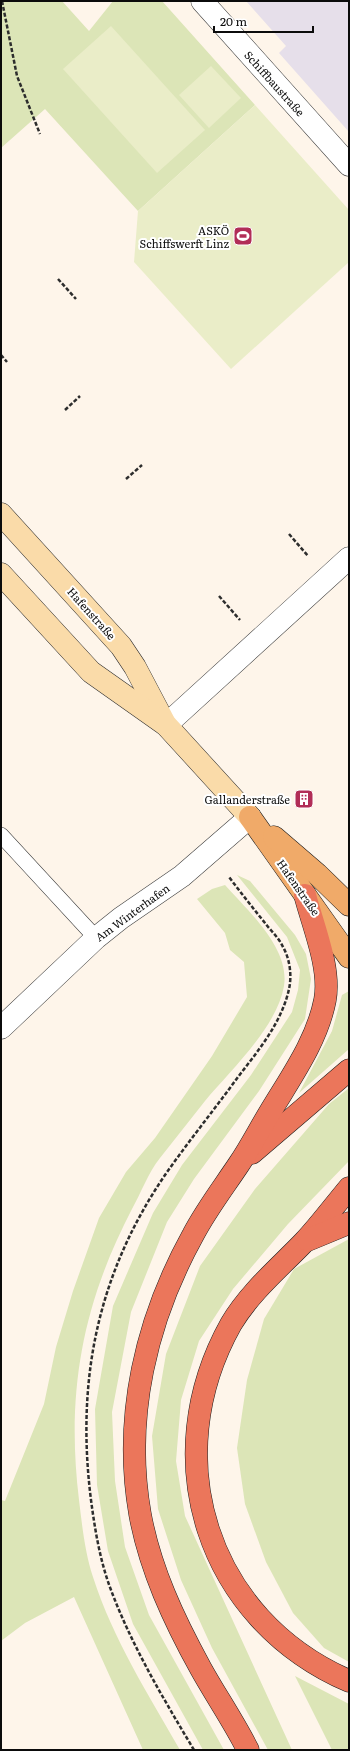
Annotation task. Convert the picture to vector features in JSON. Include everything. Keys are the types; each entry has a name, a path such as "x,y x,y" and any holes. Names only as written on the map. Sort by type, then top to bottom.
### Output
{"highway":[{"path":"248,1750 202,1670 162,1591 149,1552 140,1513 135,1472 134,1430 138,1386 148,1346 165,1294 180,1259 215,1198 239,1164 313,1037 325,999 326,983 324,964 305,895"},
{"path":"239,1164 349,1070"},
{"path":"349,1188 305,1241 252,1296 232,1322 218,1348 208,1375 201,1402 196,1437 197,1472 201,1508 214,1548 234,1584 251,1607 276,1634 303,1656 349,1681"},
{"path":"305,1241 349,1223"}],"main road":[{"name":"Hafenstraße","path":"1,514 121,646 135,667 166,725"},
{"name":"Hafenstraße","path":"1,574 91,672 166,725 250,817 349,957"},
{"name":"Hafenstraße","path":"250,817 317,874 349,905"}],"street":[{"name":"Schiffbaustraße","path":"202,1 349,165"},
{"path":"166,725 349,558"},
{"name":"Am Winterhafen","path":"1,1028 96,938 121,918 182,876 250,817"}],"lane":[{"path":"1,835 96,938"}],"path":[{"path":"2,1 17,76 40,134"},
{"path":"58,279 76,299"},
{"path":"1,355 7,362"},
{"path":"65,410 80,396"},
{"path":"126,479 142,465"},
{"path":"289,534 309,558"},
{"path":"218,596 240,620"}],"shaded area":[{"path":"246,1 349,1 349,132 279,53 286,46"}],"green space":[{"path":"1,1 62,1 89,31 113,1 162,1 255,105 138,211 45,109 1,148"},
{"path":"111,26 205,130 157,173 63,69"},
{"path":"211,66 241,98 209,128 179,95"},
{"name":"ASKÖ Schiffswerft Linz","path":"255,105 349,210 349,262 231,369 134,262 138,211"},
{"path":"237,875 250,881 295,935 306,954 311,979 305,1019 259,1091 194,1179 167,1222 131,1312 112,1412 115,1481 125,1547 149,1615 224,1750 203,1750 133,1624 108,1551 97,1485 95,1409 113,1306 153,1213 182,1165 251,1075 292,1012 298,990 300,970 287,937"},
{"path":"225,885 265,931 281,958 284,972 284,986 280,1001 263,1032 252,1047 205,1101 160,1158 148,1177 115,1245 101,1280 90,1315 82,1350 77,1386 75,1461 83,1529 90,1568 101,1600 121,1644 180,1750 143,1750 74,1597 25,1623 1,1641 1,1500 5,1501 44,1404 56,1347 73,1291 99,1218 126,1172 155,1138 212,1056 247,997 244,962 230,950 225,933 197,899 212,889"},
{"path":"349,991 349,1049 299,1093 332,1031 342,995"},
{"path":"349,1088 349,1161 288,1224 233,1289 199,1341 181,1400 176,1461 185,1516 292,1750 268,1750 212,1648 181,1580 158,1509 152,1436 166,1354 200,1266 255,1189 329,1104"},
{"path":"349,1239 349,1662 324,1648 293,1613 266,1562 245,1504 237,1448 247,1380 264,1319 294,1269"},
{"path":"295,1676 349,1704 349,1750 332,1750"}],"place":[{"name":"ASKÖ Schiffswerft Linz","path":"243,236"},
{"name":"Gallanderstraße","path":"304,799"}]}
